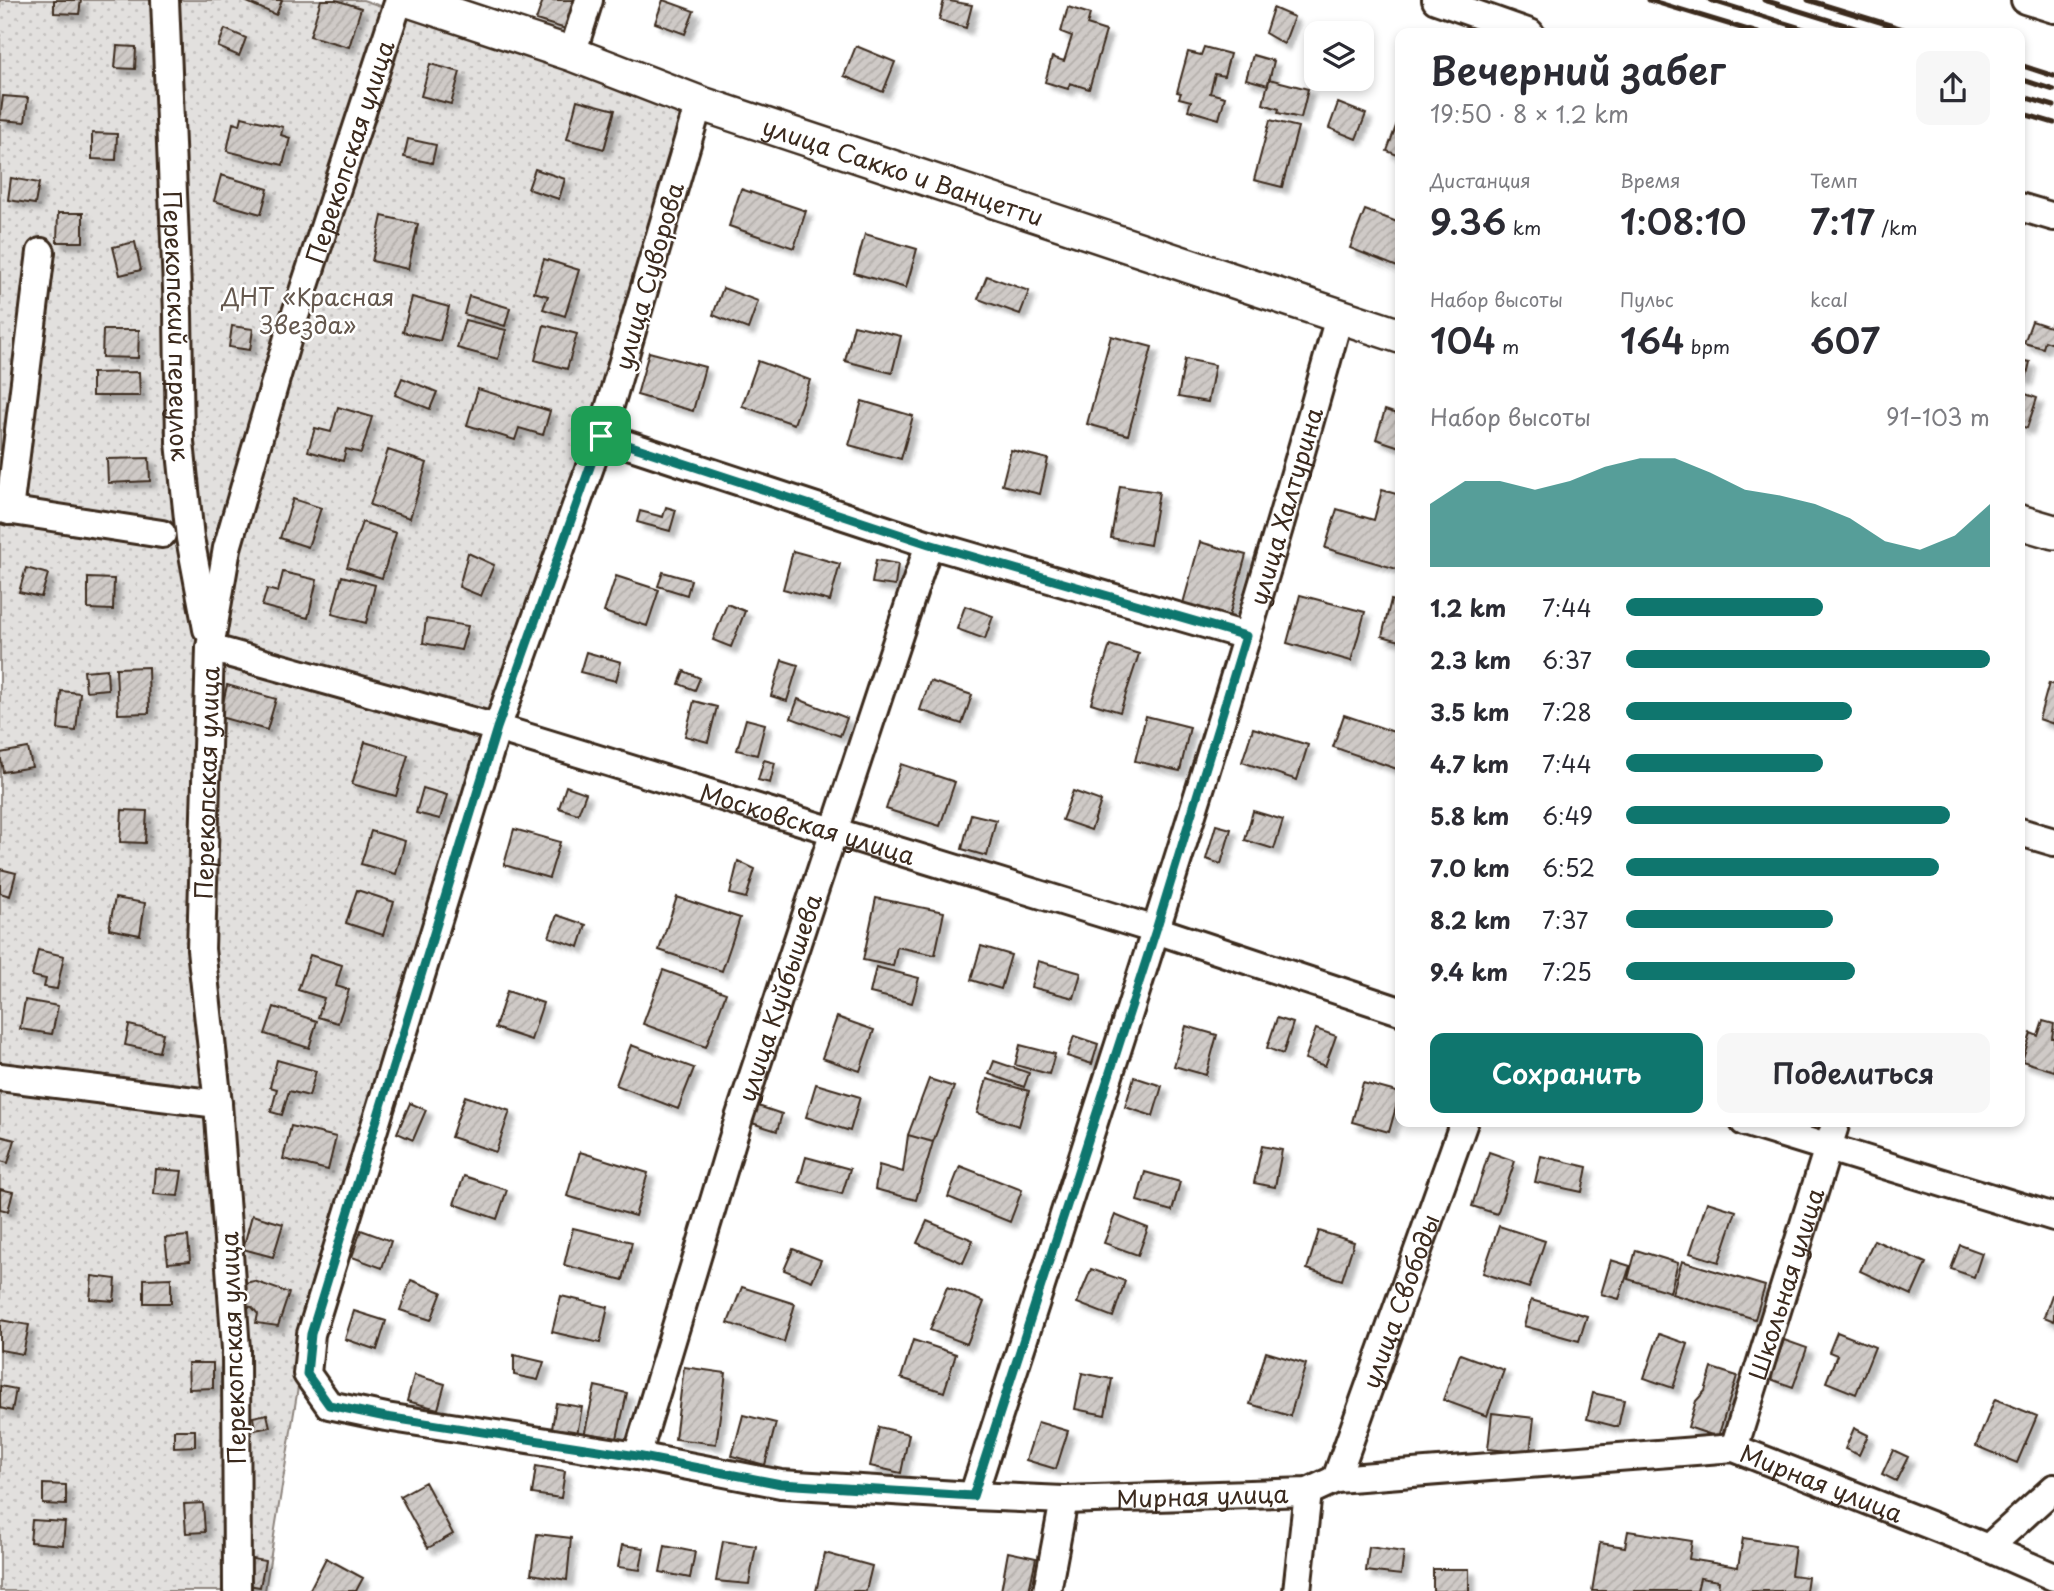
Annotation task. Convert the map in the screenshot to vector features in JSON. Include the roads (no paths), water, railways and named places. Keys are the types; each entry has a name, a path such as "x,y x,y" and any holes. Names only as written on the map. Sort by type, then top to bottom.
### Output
{"main road":[{"name":"улица Сакко и Ванцетти","path":"409,0 572,54 699,103 1395,334"}],"street":[{"name":"Перекопский переулок","path":"165,0 177,287 180,442 190,538 210,648"},
{"name":"Перекопская улица","path":"237,1591 236,1349 218,1104 201,949 210,648 227,548 289,334 400,0"},
{"path":"572,54 589,0"},
{"path":"1436,0 1516,28"},
{"path":"2025,0 2054,9"},
{"name":"улица Суворова","path":"329,1405 307,1374 311,1334 497,728 601,436 699,103"},
{"path":"2025,208 2054,217"},
{"path":"41,252 4,510 162,534"},
{"name":"улица Халтурина","path":"973,1496 1156,930 1246,636 1339,317"},
{"path":"601,436 929,544 1246,636"},
{"name":"улица Куйбышева","path":"637,1456 739,1118 929,544"},
{"name":"Московская улица","path":"210,648 497,728 1156,930 1395,1009"},
{"path":"2025,833 2054,842"},
{"path":"0,1077 218,1104"},
{"name":"улица Свободы","path":"1336,1479 1462,1127"},
{"path":"1759,1127 2054,1217"},
{"name":"Школьная улица","path":"1734,1448 1834,1127"},
{"name":"Мирная улица","path":"329,1405 386,1417 637,1456 781,1484 1064,1500 1308,1492 1336,1479 1734,1448 1988,1548 2054,1577"},
{"path":"1988,1548 2054,1488"},
{"path":"1297,1591 1308,1492"},
{"path":"1047,1591 1064,1500"}],"railway":[{"path":"1649,0 1741,28"},
{"path":"1710,0 1801,28"},
{"path":"1764,0 1855,28"},
{"path":"1808,0 1900,28"},
{"path":"2025,67 2054,76"},
{"path":"2025,81 2054,90"},
{"path":"2025,97 2054,106"},
{"path":"2025,114 2054,123"}],"park label":[{"name":"ДНТ «Красная Звезда»","path":"308,310"}]}
